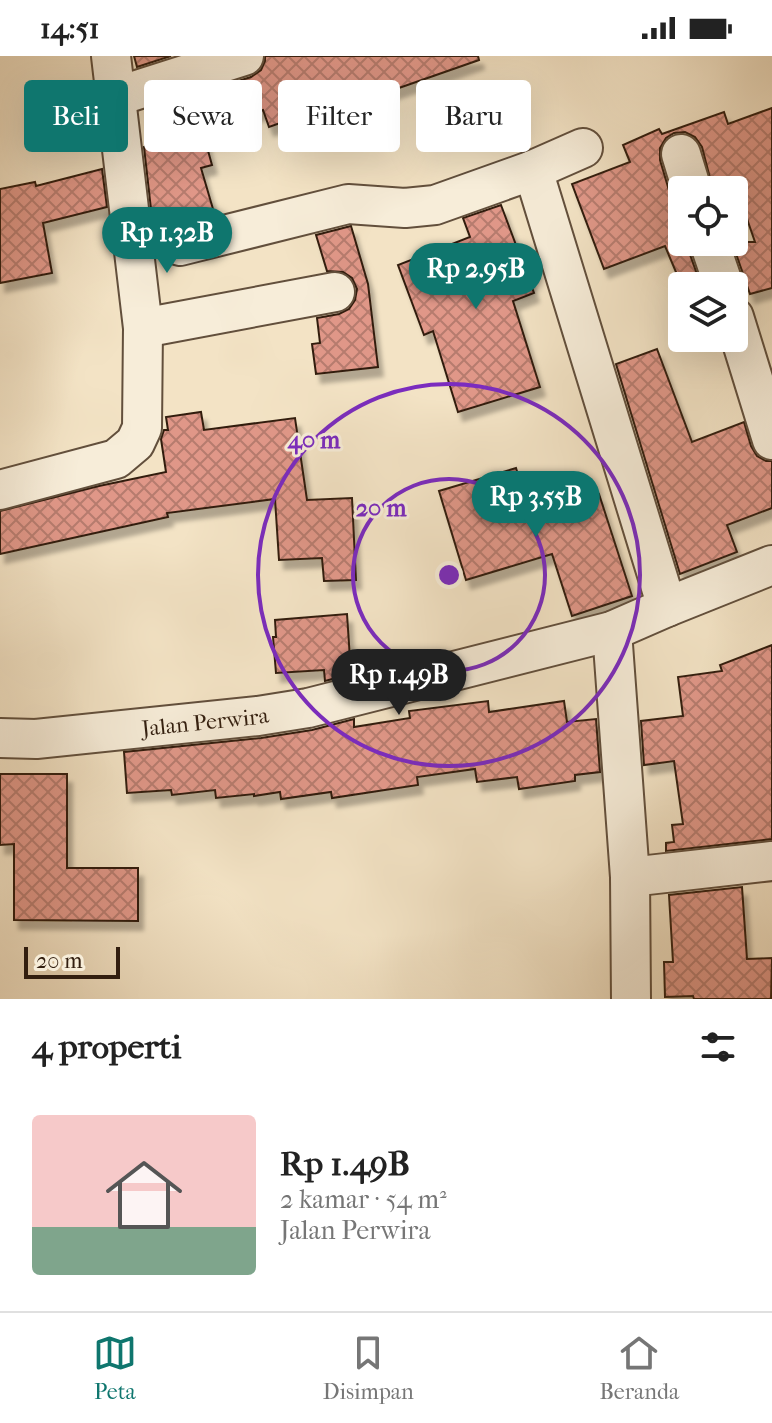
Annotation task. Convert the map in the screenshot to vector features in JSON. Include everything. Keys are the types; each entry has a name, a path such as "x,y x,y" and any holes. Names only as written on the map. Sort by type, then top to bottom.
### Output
{"street":[{"path":"111,56 113,80"},
{"path":"128,93 244,56"},
{"path":"180,246 348,204 405,208 435,205 533,170 583,148"},
{"path":"0,490 116,459 135,443 142,428 143,328 122,152"},
{"path":"681,154 688,176"},
{"path":"533,170 667,607"},
{"path":"143,328 335,292"},
{"path":"745,352 772,440"},
{"name":"Jalan Perwira","path":"0,738 36,739 308,708 612,631 772,565"},
{"path":"612,631 630,877 631,999"},
{"path":"630,877 772,861"}],"building":[{"path":"134,56 171,56 137,67"},
{"path":"265,56 478,56 479,60 400,88 400,80 278,80 278,124 269,127 262,110 262,80 241,80 261,70"},
{"path":"772,108 772,288 750,294 748,272 742,272 737,256 748,256 748,242 755,242 748,222 748,176 709,176 702,147 695,137 685,132 666,138 660,148 660,160 668,187 668,253 665,246 604,269 572,184 630,162 623,145 659,129 662,134 724,112 728,124"},
{"path":"145,152 208,152 212,165 201,168 213,209 153,227"},
{"path":"102,169 107,207 43,223 52,273 0,283 0,189 35,182 36,186"},
{"path":"501,205 534,293 513,301 540,387 458,412 433,331 424,335 398,265 470,237 463,218"},
{"path":"351,226 368,284 378,367 316,374 312,344 320,343 317,318 349,309 357,289 352,278 343,272 327,271 316,235"},
{"path":"669,256 690,256 696,272 676,272"},
{"path":"657,349 692,442 744,422 757,456 772,461 772,508 727,525 737,552 680,574 616,364"},
{"path":"201,412 204,430 295,418 307,500 352,498 356,580 324,581 322,558 279,560 275,499 167,513 168,517 0,554 0,511 166,472 161,439 164,430 168,430 166,417"},
{"path":"516,468 531,517 599,494 632,596 572,616 552,554 466,580 439,491"},
{"path":"347,614 351,674 325,681 324,670 276,673 275,620"},
{"path":"772,645 772,839 666,851 666,843 674,842 672,825 683,824 674,761 644,765 641,721 683,716 678,677 722,671 720,665"},
{"path":"488,701 489,712 564,701 567,722 596,719 600,772 575,775 575,781 519,789 517,777 477,782 475,769 417,777 418,785 332,798 331,792 281,799 280,792 216,798 215,790 172,795 171,790 127,793 124,752 261,738 354,719 354,727 410,718 409,711"},
{"path":"0,774 67,774 67,868 138,868 138,921 14,920 14,844 0,845"},
{"path":"742,887 747,959 772,958 771,999 665,997 664,962 673,962 669,895"}]}
